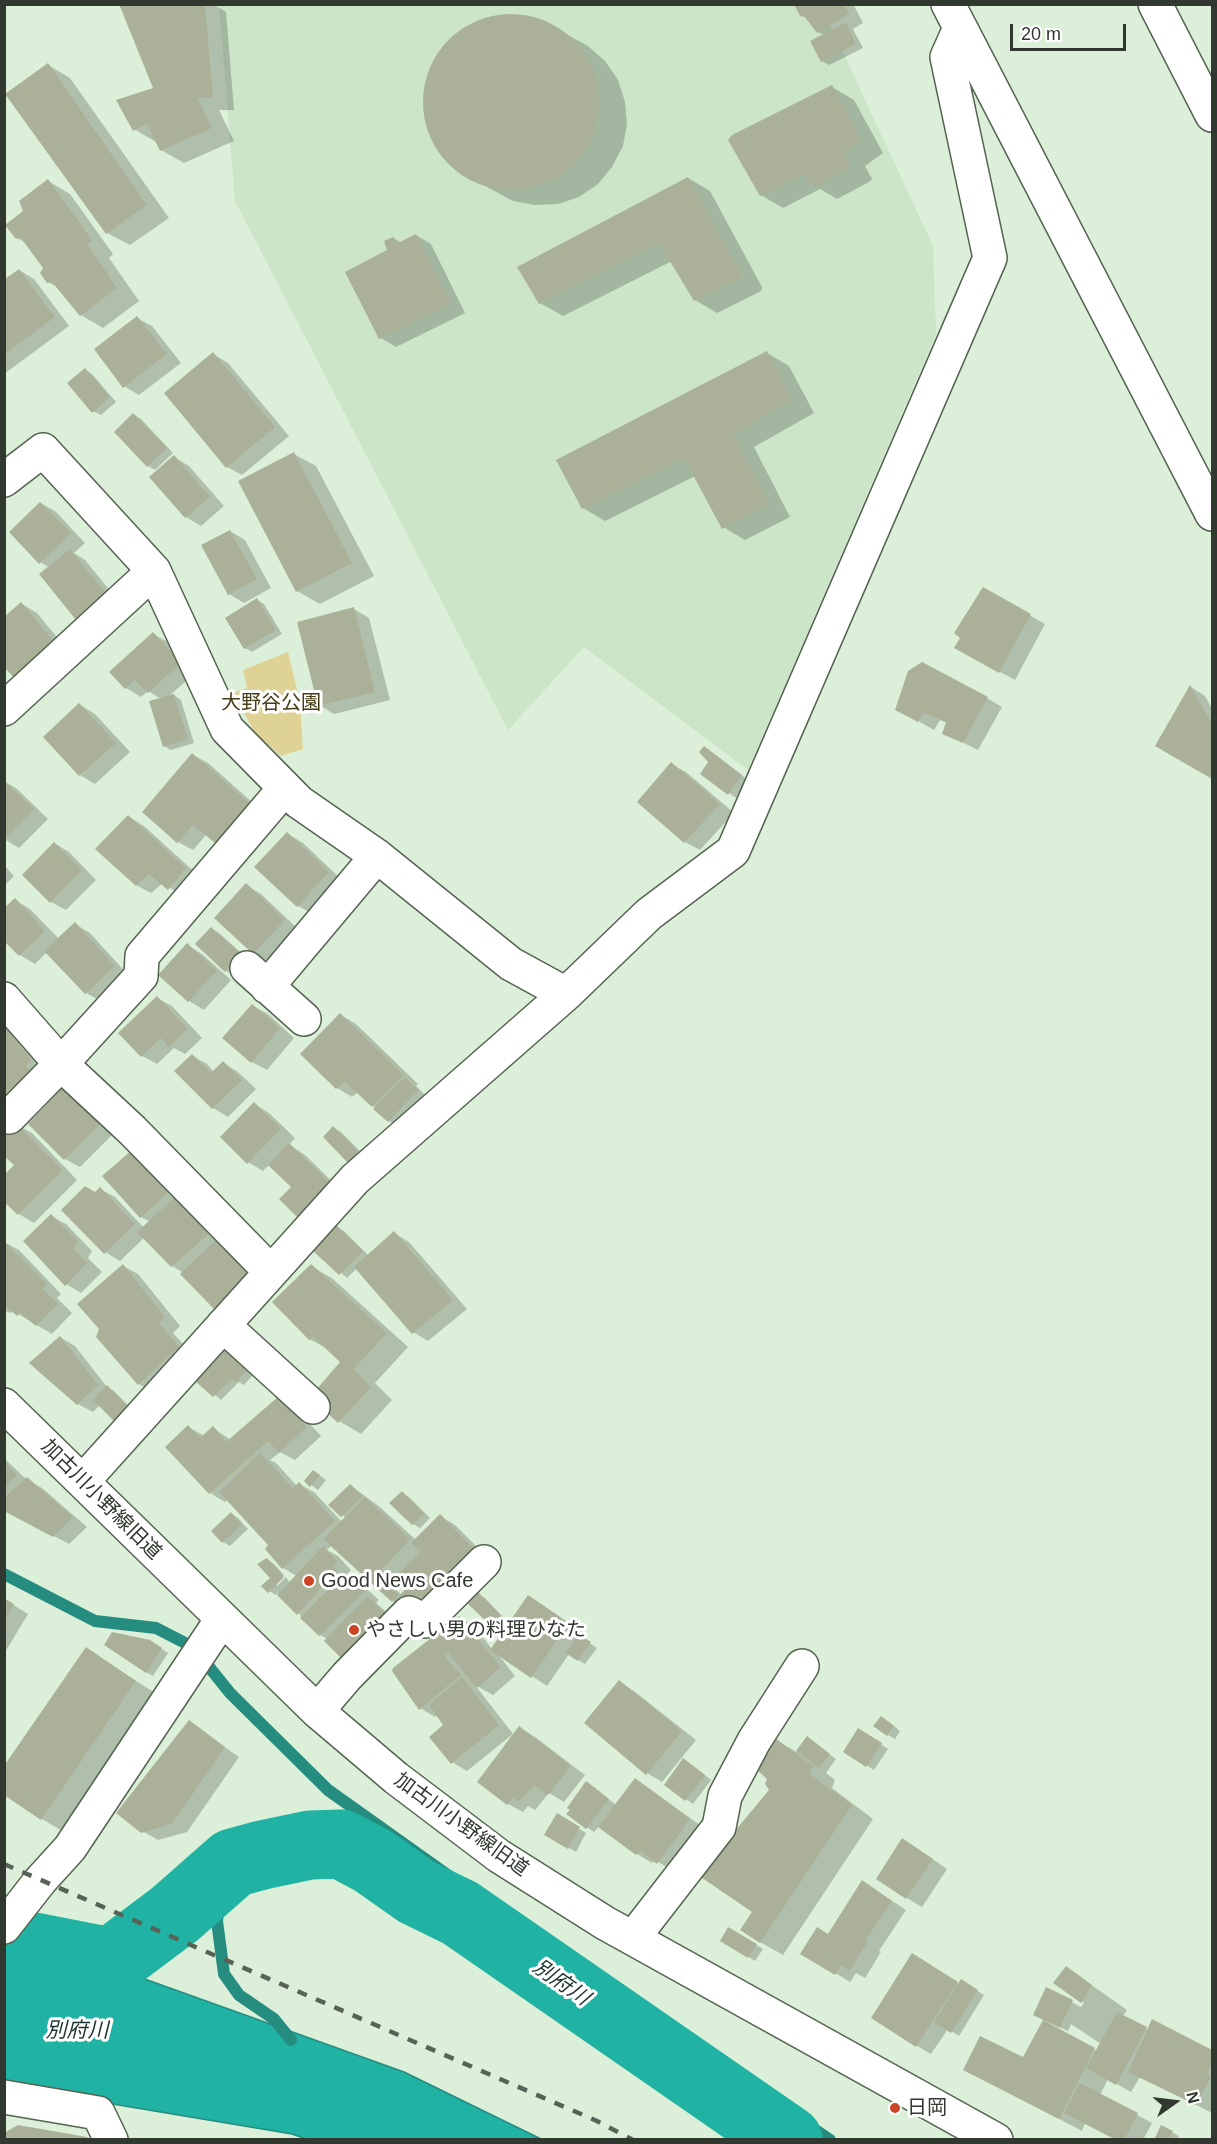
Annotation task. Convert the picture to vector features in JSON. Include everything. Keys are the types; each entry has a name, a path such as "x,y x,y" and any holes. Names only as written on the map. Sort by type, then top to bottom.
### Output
{"street":[{"path":"1155,4 1212,115"},
{"path":"954,16 1212,514"},
{"path":"83,1481 355,1179 566,994 649,914 733,851 990,258 946,57 954,16"},
{"path":"4,480 43,450 154,571 226,729 299,802 377,856 512,964 566,994"},
{"path":"4,709 154,571"},
{"path":"4,1118 9,1117 61,1064 141,976 142,957 285,788"},
{"path":"304,1019 257,977 377,856"},
{"path":"4,999 61,1064 132,1130 271,1272"},
{"path":"223,1326 314,1407"},
{"name":"加古川小野線旧道","path":"4,1405 317,1711 396,1778 499,1856 605,1923 993,2139"},
{"path":"317,1711 347,1676 409,1613 425,1621 484,1562"},
{"path":"9,1912 70,1848 222,1619"},
{"path":"633,1938 719,1827 725,1796 754,1741 802,1666"},
{"path":"4,2097 98,2113 111,2139"}],"shaded area":[{"path":"219,5 821,5 933,246 936,334 748,770 584,647 508,730 235,201"}],"green space":[{"name":"大野谷公園","path":"288,652 300,703 303,749 281,756 255,733 233,693 247,688 243,670"}],"water":[{"name":"別府川","path":"4,1949 128,1973 404,2072 541,2139 306,2139 292,2134 5,2086"}],"building":[{"path":"119,4 183,4 184,7 190,4 205,4 213,98 198,98 212,128 160,151 147,124 133,131 116,100 153,88"},
{"path":"794,4 844,4 849,14 817,33 805,17 800,16"},
{"path":"511,14 545,21 560,29 573,40 584,53 592,68 599,102 592,136 584,151 573,164 560,175 545,183 511,190 477,183 462,175 449,164 438,151 430,136 423,102 430,68 438,53 449,40 462,29 477,21"},
{"path":"846,22 856,44 821,62 810,41"},
{"path":"48,63 147,205 106,234 5,94"},
{"path":"832,85 861,139 843,153 850,165 847,170 814,187 803,174 760,196 728,140 732,135"},
{"path":"688,177 741,274 739,279 694,301 659,243 539,304 517,267"},
{"path":"48,179 92,240 88,245 117,288 80,316 52,282 47,283 40,273 43,268 21,238 16,239 5,225 23,211 19,201"},
{"path":"416,234 451,304 379,339 345,272 387,250 384,241 393,237 398,243"},
{"path":"19,269 55,317 5,354 5,279"},
{"path":"137,316 167,354 123,388 94,349"},
{"path":"767,351 792,400 733,434 769,504 722,529 684,458 582,509 556,460"},
{"path":"213,352 275,427 226,468 164,393"},
{"path":"85,368 110,397 92,413 67,383"},
{"path":"133,413 167,448 147,467 114,432"},
{"path":"294,452 352,563 296,592 238,481"},
{"path":"174,455 210,497 185,518 149,477"},
{"path":"40,502 71,533 39,564 9,532"},
{"path":"230,530 257,579 228,595 201,545"},
{"path":"70,549 107,595 76,620 39,574"},
{"path":"983,587 1031,614 999,673 954,648 960,638 954,633"},
{"path":"257,598 276,630 244,649 225,618"},
{"path":"21,602 56,644 15,679 4,667 4,617"},
{"path":"354,607 375,692 318,706 297,622"},
{"path":"153,632 181,663 148,693 135,680 125,689 109,672"},
{"path":"922,662 988,697 963,743 942,734 946,722 924,713 918,722 895,710 908,671"},
{"path":"1190,685 1212,724 1212,779 1155,746"},
{"path":"174,694 188,739 163,747 149,701"},
{"path":"79,703 116,743 79,776 43,737"},
{"path":"704,746 742,775 728,795 700,774 708,762 699,752"},
{"path":"192,753 257,810 225,851 193,825 177,843 142,812"},
{"path":"671,762 720,804 684,843 637,802"},
{"path":"4,781 34,809 4,839"},
{"path":"128,815 186,868 168,890 149,874 136,886 95,849"},
{"path":"287,832 329,872 297,907 254,867"},
{"path":"54,842 82,870 50,903 22,875"},
{"path":"246,883 285,920 253,954 214,918"},
{"path":"15,898 45,931 19,956 4,941 4,908"},
{"path":"75,922 115,966 85,994 44,951"},
{"path":"211,927 241,954 225,972 195,944"},
{"path":"187,943 217,971 188,1002 158,975"},
{"path":"157,996 188,1029 169,1047 161,1038 141,1057 118,1033"},
{"path":"252,1004 280,1028 251,1063 222,1038"},
{"path":"340,1013 404,1075 372,1107 345,1082 336,1089 300,1054"},
{"path":"4,1025 32,1061 26,1065 37,1080 4,1104"},
{"path":"192,1054 211,1073 223,1061 242,1080 212,1109 174,1071"},
{"path":"405,1077 419,1090 388,1122 373,1109"},
{"path":"65,1085 102,1122 64,1160 28,1124"},
{"path":"254,1102 281,1129 247,1164 220,1137"},
{"path":"16,1123 63,1170 18,1215 4,1202 4,1175 14,1165 4,1156 4,1135"},
{"path":"333,1126 359,1152 348,1163 323,1137"},
{"path":"289,1143 335,1188 302,1222 279,1199 291,1187 268,1165"},
{"path":"132,1150 170,1191 140,1218 102,1176"},
{"path":"85,1186 95,1192 100,1187 135,1224 104,1254 61,1210"},
{"path":"177,1195 211,1232 171,1267 137,1232"},
{"path":"51,1214 78,1241 74,1249 87,1263 65,1286 23,1241"},
{"path":"336,1225 363,1251 339,1275 312,1250"},
{"path":"394,1231 453,1300 412,1334 354,1267"},
{"path":"218,1238 252,1272 214,1309 180,1274"},
{"path":"4,1241 47,1284 43,1289 58,1304 36,1326 20,1313 17,1316 4,1305"},
{"path":"123,1264 165,1317 159,1323 179,1347 138,1385 96,1337 99,1329 77,1304"},
{"path":"311,1264 387,1333 354,1369 371,1387 338,1423 310,1397 340,1362 313,1337 309,1340 272,1302"},
{"path":"60,1336 98,1385 77,1405 29,1363"},
{"path":"225,1350 246,1371 236,1382 232,1379 213,1397 196,1382"},
{"path":"107,1385 129,1408 115,1422 93,1400"},
{"path":"279,1396 307,1427 279,1453 268,1441 209,1494 165,1447 188,1425 200,1438 213,1426 226,1442"},
{"path":"260,1453 293,1488 299,1482 335,1521 282,1569 265,1549 268,1545 219,1492"},
{"path":"5,1462 17,1475 5,1488"},
{"path":"313,1470 320,1475 310,1487 304,1481"},
{"path":"27,1477 73,1517 53,1537 4,1511 4,1498"},
{"path":"350,1484 363,1496 341,1517 328,1505"},
{"path":"402,1491 424,1514 412,1525 389,1503"},
{"path":"365,1497 410,1539 377,1575 399,1595 392,1602 323,1539"},
{"path":"231,1512 242,1525 222,1543 211,1531"},
{"path":"440,1514 475,1550 415,1609 400,1595 409,1585 398,1574 421,1552 411,1543"},
{"path":"323,1546 337,1561 333,1566 337,1570 297,1615 277,1595"},
{"path":"267,1558 284,1577 268,1593 261,1586 270,1578 257,1564"},
{"path":"345,1572 365,1591 319,1636 300,1618"},
{"path":"478,1592 500,1615 490,1625 467,1603"},
{"path":"528,1595 569,1623 531,1678 490,1650"},
{"path":"367,1596 389,1617 345,1662 324,1641"},
{"path":"4,1598 14,1604 4,1621"},
{"path":"459,1616 501,1667 477,1688 448,1653 445,1657 461,1675 419,1710 392,1671 393,1668"},
{"path":"112,1632 150,1640 162,1648 146,1673 104,1645"},
{"path":"578,1634 591,1642 578,1661 565,1653"},
{"path":"86,1647 136,1681 41,1820 4,1795 4,1766"},
{"path":"462,1677 499,1725 451,1764 429,1737 443,1725 429,1705"},
{"path":"619,1680 682,1731 646,1775 584,1723"},
{"path":"881,1716 894,1726 887,1736 873,1726"},
{"path":"189,1720 225,1747 172,1824 141,1833 116,1813"},
{"path":"519,1726 571,1766 548,1795 534,1785 519,1802 513,1798 507,1805 477,1782"},
{"path":"858,1728 882,1743 866,1767 843,1752"},
{"path":"807,1736 830,1754 819,1768 796,1751"},
{"path":"775,1738 813,1766 810,1774 852,1805 760,1943 740,1930 752,1912 698,1875 731,1830 734,1832 769,1790 765,1784 767,1779 753,1766"},
{"path":"683,1758 705,1775 685,1801 664,1785"},
{"path":"635,1778 690,1819 657,1864 641,1851 636,1855 598,1827"},
{"path":"586,1781 609,1799 586,1829 566,1814 570,1810 567,1808"},
{"path":"557,1813 580,1827 568,1849 544,1835"},
{"path":"902,1838 933,1859 906,1899 876,1879"},
{"path":"862,1880 892,1901 865,1941 867,1943 849,1971 841,1965 835,1975 800,1954 817,1927 828,1934"},
{"path":"728,1927 757,1944 748,1958 720,1941"},
{"path":"912,1953 958,1982 916,2047 871,2018"},
{"path":"1066,1966 1092,1985 1081,2003 1053,1983"},
{"path":"961,1979 978,1990 951,2033 934,2022"},
{"path":"1046,1987 1073,2000 1060,2028 1033,2015"},
{"path":"1117,2012 1147,2027 1116,2085 1086,2068"},
{"path":"1152,2019 1212,2050 1212,2062 1207,2074 1211,2077 1196,2105 1128,2072"},
{"path":"1043,2020 1095,2048 1059,2119 963,2070 980,2036 1023,2057"},
{"path":"1080,2083 1138,2113 1124,2140 1116,2140 1064,2113"},
{"path":"18,2125 87,2137 89,2140 4,2140 4,2133"},
{"path":"1161,2125 1173,2131 1168,2140 1154,2140"}],"waterway":[{"path":"4,1574 95,1621 156,1628 193,1647 230,1693 328,1790 595,1980 830,2140"},
{"path":"158,1898 218,1850 239,1841 308,1825"},
{"path":"166,1907 224,1857 297,1839 334,1835 349,1837 420,1883 471,1909 806,2140"},
{"name":"別府川","path":"4,1941 111,1962 175,1914 233,1863 310,1845 341,1844 373,1861 417,1892 460,1913 788,2140"},
{"path":"229,1846 224,1857 217,1921 224,1974 239,1995 274,2019 291,2040"},
{"path":"37,1927 107,1944 116,1935"}],"railway":[{"path":"4,1864 597,2121 633,2140"}],"place":[{"name":"Good News Cafe","path":"309,1581"},
{"name":"やさしい男の料理ひなた","path":"354,1630"},
{"name":"日岡","path":"895,2108"}]}
